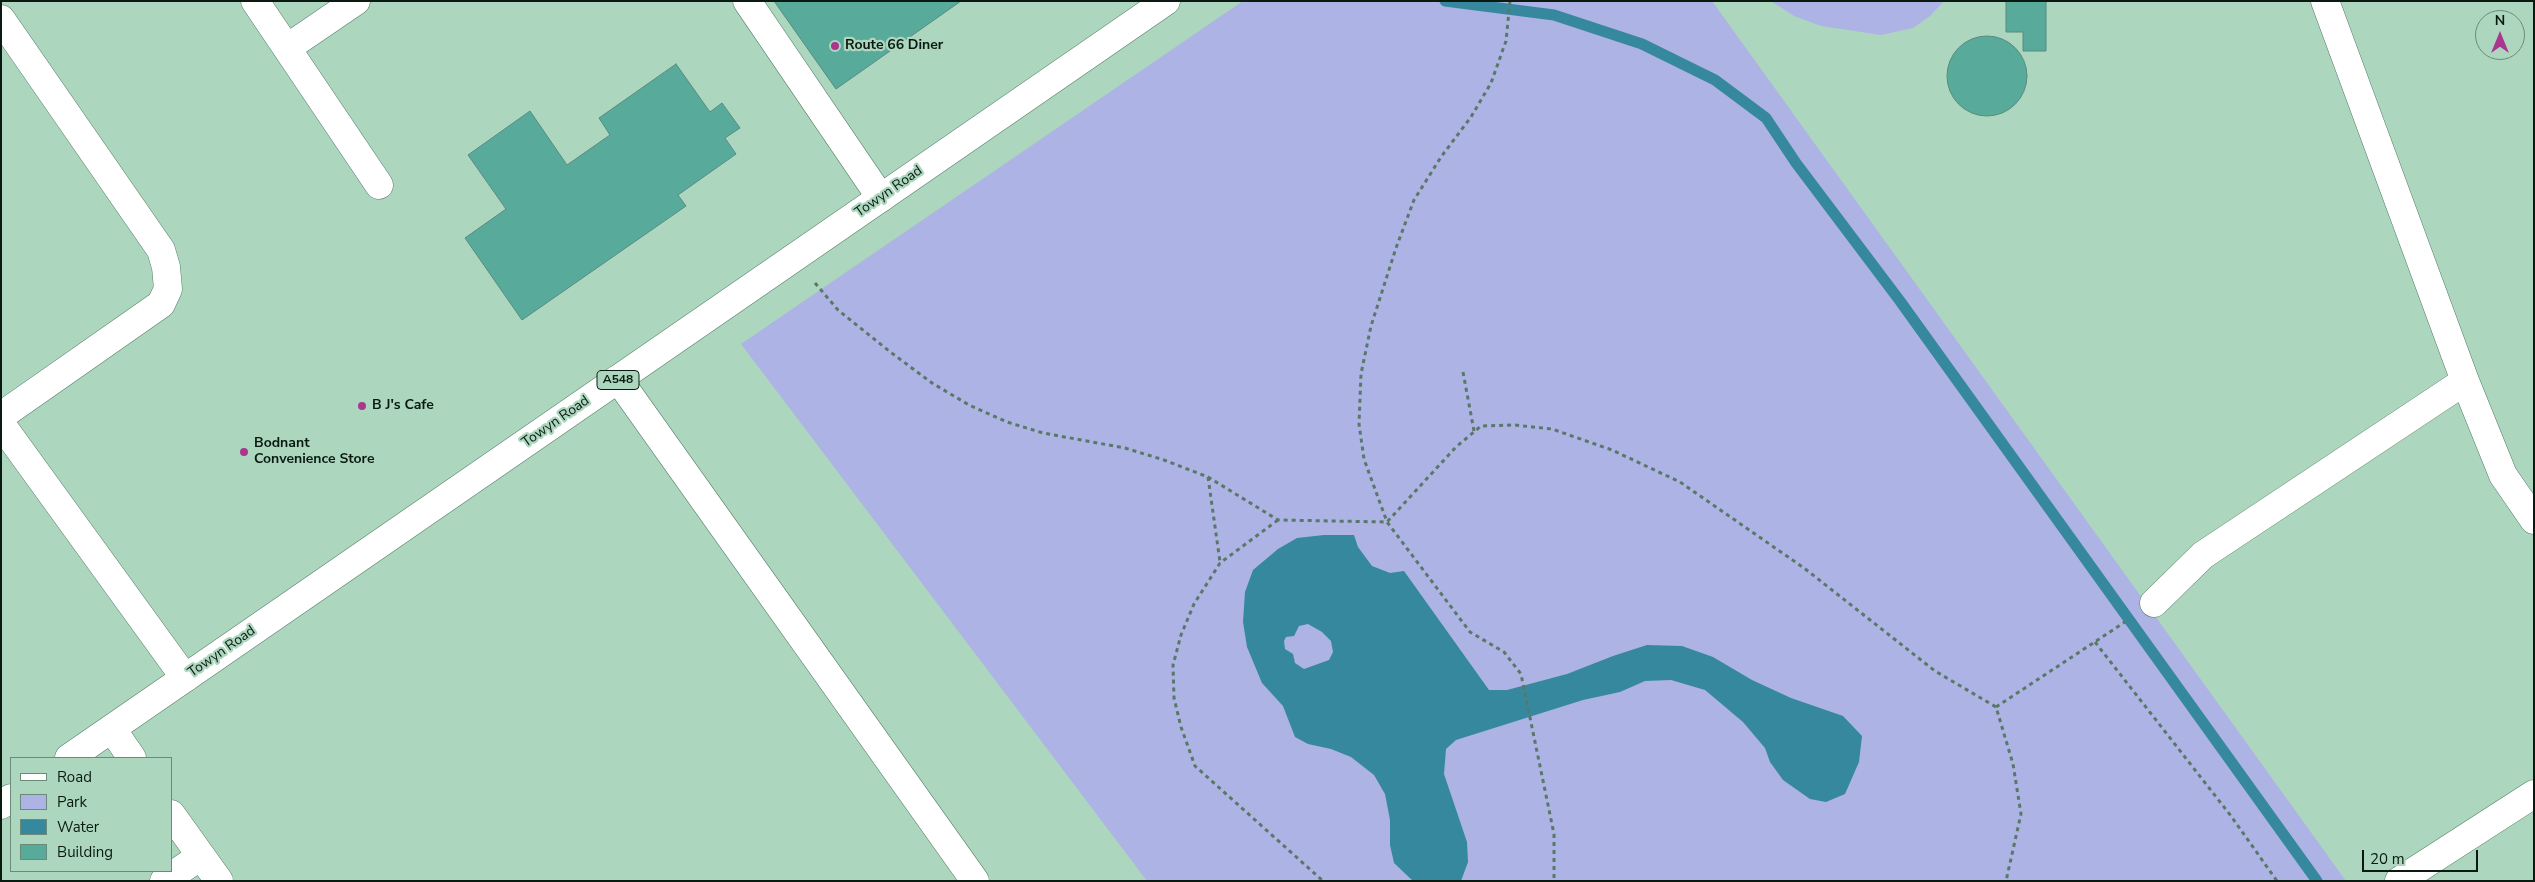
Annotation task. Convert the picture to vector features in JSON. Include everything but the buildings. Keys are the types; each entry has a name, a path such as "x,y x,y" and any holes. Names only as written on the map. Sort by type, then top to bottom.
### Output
{"main road":[{"path":"255,1 379,185"},
{"path":"287,48 356,1"},
{"path":"747,1 881,198"},
{"name":"Towyn Road","path":"70,757 1166,1"},
{"path":"2325,1 2466,381 2503,475 2534,520"},
{"path":"1,19 161,250 166,267 168,289 161,304 1,416"},
{"path":"618,380 975,881"},
{"path":"2154,603 2203,555 2466,381"},
{"path":"1,424 185,678"},
{"path":"112,729 131,757"},
{"path":"2399,881 2534,794"},
{"path":"172,815 219,881"},
{"path":"164,881 201,856"}],"path":[{"path":"1510,1 1506,41 1491,83 1471,117 1440,157 1414,200 1371,326 1361,374 1359,424 1364,458 1387,522 1470,632 1504,652 1521,674 1554,834 1554,881"},
{"path":"794,258 838,310 932,383 969,405 1006,422 1043,433 1125,448 1208,477 1278,520 1387,522 1456,447 1480,426 1514,425 1552,429 1612,450 1680,482 1804,568 1935,671 1996,707 2013,764 2021,814 2006,881"},
{"path":"1463,372 1474,431"},
{"path":"1208,477 1220,563"},
{"path":"1278,520 1220,563 1194,604 1181,636 1173,665 1174,698 1181,727 1195,766 1323,881"},
{"path":"1996,707 2104,637"},
{"path":"2096,642 2231,816 2277,881"}],"green space":[{"path":"1243,1 1712,1 2346,881 1147,881 741,344"},
{"path":"1771,1 1944,1 1930,16 1913,28 1881,35 1821,26 1794,16"}],"water":[{"path":"1324,535 1354,535 1358,547 1372,566 1390,573 1404,571 1489,690 1507,690 1567,674 1647,645 1682,646 1713,657 1752,680 1791,698 1843,716 1862,736 1859,762 1845,794 1826,802 1810,799 1783,780 1770,762 1765,748 1743,722 1705,690 1671,680 1645,681 1620,692 1583,700 1456,740 1446,749 1444,774 1467,842 1468,862 1461,881 1413,881 1394,863 1390,845 1390,820 1385,794 1374,775 1351,757 1331,749 1308,744 1295,737 1283,706 1262,683 1247,647 1243,622 1245,592 1253,570 1278,549 1297,538","holes":["1308,624 1322,632 1331,641 1333,652 1329,660 1304,669 1295,663 1293,654 1285,649 1284,641 1286,637 1294,636 1299,626"]}],"waterway":[{"path":"1445,1 1554,15 1642,44 1715,80 1766,118 1796,163 1900,301 2317,881"}],"place":[{"name":"Route 66 Diner","path":"835,46"},
{"name":"B J's Cafe","path":"362,406"},
{"name":"Bodnant Convenience Store","path":"244,452"}]}
